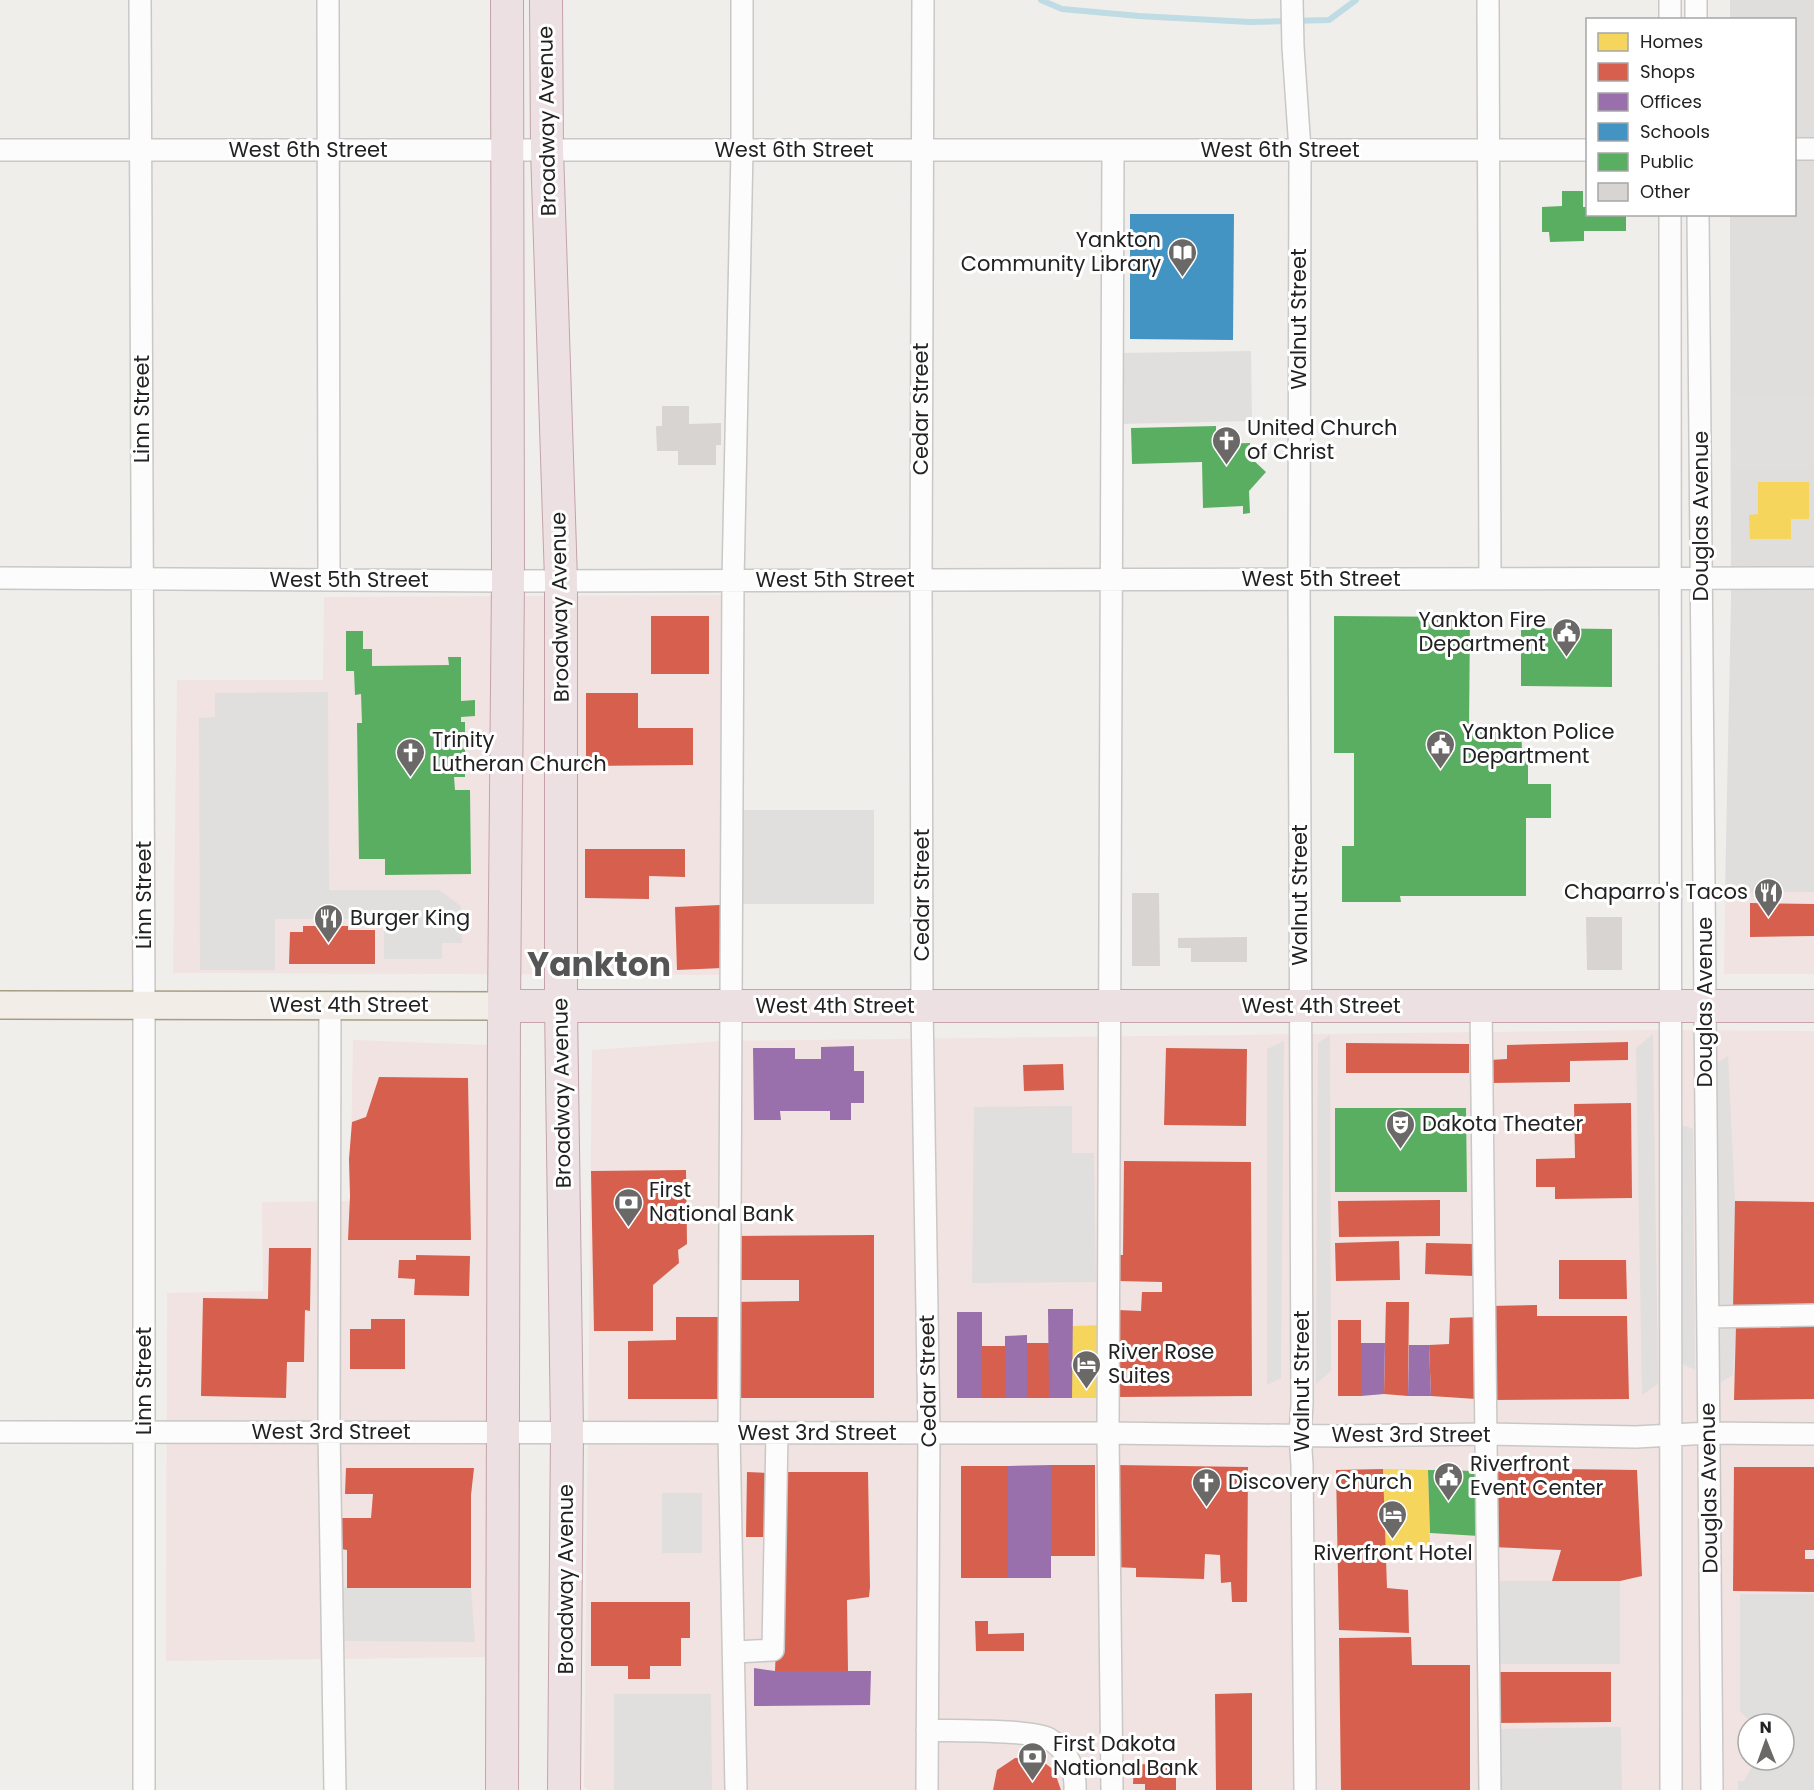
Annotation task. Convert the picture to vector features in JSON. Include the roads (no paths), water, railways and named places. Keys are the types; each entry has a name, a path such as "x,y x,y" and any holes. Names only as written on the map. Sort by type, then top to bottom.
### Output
{"highway":[{"name":"Broadway Avenue","path":"502,1790 504,1006 508,580 507,0"},
{"name":"Broadway Avenue","path":"546,0 546,150 561,580 561,1006 567,1432 564,1790"},
{"name":"West 4th Street","path":"504,1006 1814,1006"}],"main road":[{"name":"West 4th Street","path":"0,1005 504,1006"}],"street":[{"name":"Linn Street","path":"141,0 144,1790"},
{"path":"328,0 329,579"},
{"path":"736,1790 729,1432 730,1006 733,580 742,150 742,0"},
{"name":"Cedar Street","path":"923,0 921,580 922,1006 929,1434 927,1790"},
{"name":"Walnut Street","path":"1292,0 1300,150 1302,1404 1300,1435 1305,1790"},
{"path":"1488,0 1490,579"},
{"path":"1670,0 1670,18"},
{"path":"1696,0 1696,18"},
{"path":"1796,149 1814,149"},
{"name":"West 6th Street","path":"0,150 1586,150"},
{"path":"1112,1790 1108,1433 1113,150"},
{"name":"Douglas Avenue","path":"1670,216 1671,1790"},
{"name":"Douglas Avenue","path":"1698,216 1712,1790"},
{"name":"West 5th Street","path":"0,578 508,580 1814,578"},
{"path":"330,1005 328,1432 335,1790"},
{"path":"1481,1006 1490,1790"},
{"path":"1708,1317 1814,1315"},
{"name":"West 3rd Street","path":"0,1432 1814,1434"},
{"path":"735,1652 773,1650 777,1433"},
{"path":"927,1731 1019,1733 1048,1738 1067,1754 1076,1779 1075,1790"}],"waterway":[{"path":"1041,0 1062,9 1250,22 1329,20 1356,0"}],"place":[{"name":"Yankton Community Library","path":"1182,278"},
{"name":"United Church of Christ","path":"1226,466"},
{"name":"Yankton Fire Department","path":"1567,658"},
{"name":"Yankton Police Department","path":"1441,770"},
{"name":"Trinity Lutheran Church","path":"411,778"},
{"name":"Chaparro's Tacos","path":"1769,918"},
{"name":"Burger King","path":"329,944"},
{"name":"Dakota Theater","path":"1401,1150"},
{"name":"First National Bank","path":"628,1228"},
{"name":"River Rose Suites","path":"1087,1390"},
{"name":"Riverfront Event Center","path":"1449,1502"},
{"name":"Discovery Church","path":"1207,1508"},
{"name":"Riverfront Hotel","path":"1393,1540"},
{"name":"First Dakota National Bank","path":"1032,1782"}],"district":[{"name":"Yankton","path":"599,964"}]}
